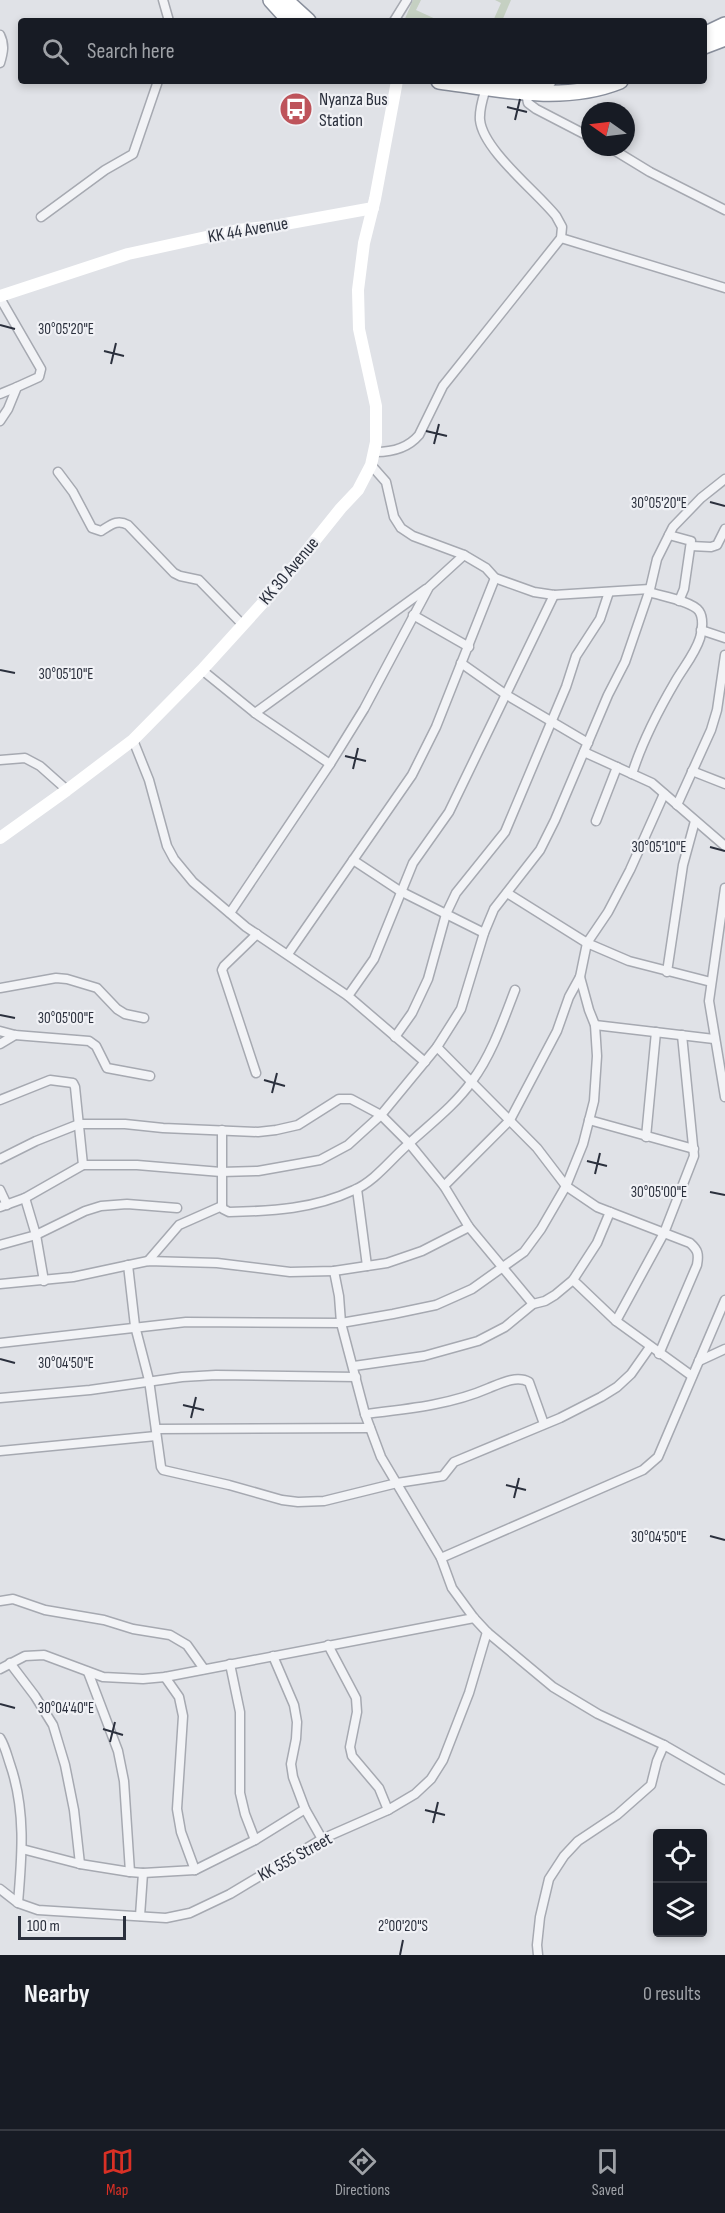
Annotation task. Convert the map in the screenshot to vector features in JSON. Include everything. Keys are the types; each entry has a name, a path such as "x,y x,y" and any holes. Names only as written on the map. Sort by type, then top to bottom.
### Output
{"highway":[{"path":"271,0 287,18"},
{"path":"285,0 305,18"},
{"path":"707,34 725,25"},
{"path":"707,45 725,38"},
{"path":"459,84 486,88 526,85 594,88 609,84"}],"main road":[{"path":"373,208 396,84"},
{"name":"KK 44 Avenue","path":"0,297 128,254 238,230 274,226 373,208"},
{"name":"KK 30 Avenue","path":"0,838 133,740 202,670 280,584 358,490 375,452 376,406 359,329 358,309 362,257 373,208"}],"street":[{"path":"163,0 168,18"},
{"path":"396,18 407,0"},
{"path":"0,35 4,51 0,63"},
{"path":"40,218 113,165 133,154 157,84"},
{"path":"526,85 528,103 581,132"},
{"path":"375,452 389,452 414,441 442,386 561,238 562,227 556,216 489,146 481,128 480,119 486,88"},
{"path":"624,156 725,210"},
{"path":"561,238 725,288"},
{"path":"0,297 41,369 39,377 0,394"},
{"path":"0,421 8,409 16,387"},
{"path":"371,465 386,482 394,517 401,528 413,536 464,555 486,568 495,578 534,592 554,595 649,590 698,610 702,616 700,637 639,752 632,774"},
{"path":"58,472 73,492 92,528 101,531 122,521 174,573 199,580 242,624"},
{"path":"0,1190 3,1206 25,1198 83,1165 137,1165 221,1172 258,1171 320,1160 348,1145 381,1115 437,1047 461,1010 484,933 494,909 540,850 608,695 625,662 657,559 673,526 725,479"},
{"path":"691,546 717,545 725,529"},
{"path":"669,535 691,541 684,589 679,601"},
{"path":"255,713 429,587 464,555"},
{"path":"288,954 320,912 412,775 436,727 495,578"},
{"path":"230,913 364,709 429,587"},
{"path":"395,1037 412,1012 429,979 446,914 467,879 505,832 519,803 566,687 576,656 600,619 609,592"},
{"path":"348,996 374,959 413,863 449,812 554,595"},
{"path":"413,615 469,647"},
{"path":"701,630 725,638"},
{"path":"677,805 711,730 717,710 725,656"},
{"path":"461,663 505,694 588,743"},
{"path":"202,670 255,713 330,764"},
{"path":"133,740 149,780 164,837 174,859 202,891 257,934 348,996 425,1062"},
{"path":"584,752 652,783 725,846"},
{"path":"0,759 25,758 40,766 67,790"},
{"path":"596,821 617,767"},
{"path":"693,771 725,784"},
{"path":"444,1186 510,1120 557,1030 569,997 580,977 587,943 608,912 630,870 664,794"},
{"path":"668,972 683,865 695,821"},
{"path":"353,860 400,891 484,933"},
{"path":"725,888 709,1001 725,1097"},
{"path":"507,893 587,943 629,961 711,982"},
{"path":"256,1074 222,970 257,934"},
{"path":"0,1343 186,1322 341,1323 436,1305 472,1289 524,1252 541,1229 566,1186 583,1144 594,1101 597,1067 596,1025 589,1010 580,977"},
{"path":"0,988 56,978 67,979 97,988 117,1010 144,1018"},
{"path":"222,1130 222,1206 229,1212 295,1209 330,1200 357,1189 375,1176 472,1082 498,1034 515,990"},
{"path":"596,1025 714,1039"},
{"path":"0,1031 15,1035 89,1041 96,1047 107,1068 150,1076"},
{"path":"646,1137 656,1032"},
{"path":"0,1044 15,1035"},
{"path":"616,1321 664,1233 694,1156 682,1035"},
{"path":"437,1047 537,1148 566,1186 584,1199 610,1212 690,1243 696,1248 699,1255 697,1265 659,1354"},
{"path":"0,1100 50,1080 69,1081 75,1087 83,1165"},
{"path":"0,1159 36,1141 79,1124 276,1131 298,1125 339,1099 351,1100 381,1115 410,1143 444,1186 469,1227 533,1304"},
{"path":"589,1120 694,1149"},
{"path":"357,1189 367,1266"},
{"path":"25,1198 36,1235 44,1281"},
{"path":"0,1245 36,1235 85,1211 102,1206 127,1204 177,1208"},
{"path":"148,1261 179,1225 222,1206"},
{"path":"354,1366 424,1356 478,1341 505,1327 533,1304 555,1295 573,1280 597,1243 610,1212"},
{"path":"0,1284 44,1281 148,1261 217,1263 290,1272 334,1271 387,1263 422,1251 469,1227"},
{"path":"128,1265 135,1326 149,1380 161,1467 163,1470 282,1500 324,1501 397,1483 443,1476 454,1462 544,1424 617,1387 631,1374 650,1347"},
{"path":"334,1271 341,1323 365,1414 381,1457 441,1558 452,1588 474,1618 487,1632 552,1687 598,1714 664,1745 725,1780"},
{"path":"573,1280 616,1321 692,1376"},
{"path":"441,1558 643,1470 658,1457 725,1300"},
{"path":"699,1361 725,1349"},
{"path":"0,1398 90,1390 149,1380 216,1375 356,1377"},
{"path":"365,1414 435,1405 473,1395 521,1378 529,1382 544,1424"},
{"path":"0,1451 156,1432 370,1428"},
{"path":"0,1601 13,1599 45,1610 170,1635 187,1645 204,1669"},
{"path":"0,1669 25,1656 44,1655 103,1677 143,1679 165,1677 474,1618"},
{"name":"KK 555 Street","path":"0,1889 18,1903 38,1910 166,1918 190,1913 230,1894 322,1839 388,1810 415,1794 431,1779 443,1760 469,1693 487,1632"},
{"path":"328,1646 356,1698 357,1712 350,1747 352,1756 379,1788 388,1810"},
{"path":"273,1656 294,1705 297,1731 292,1771 305,1809 322,1839"},
{"path":"10,1663 53,1725 65,1765 74,1810 80,1864"},
{"path":"230,1664 240,1712 240,1793 255,1840"},
{"path":"88,1672 120,1761 124,1781 130,1872"},
{"path":"165,1677 179,1697 183,1716 177,1809 181,1832 195,1870"},
{"path":"0,1738 13,1773 21,1809 22,1849 18,1903"},
{"path":"538,1955 537,1945 543,1900 549,1879 555,1869 578,1841 617,1815 651,1785 664,1745"},
{"path":"22,1849 80,1864 143,1874 195,1870 255,1840 305,1809"},
{"path":"140,1916 143,1874"}],"green space":[{"path":"413,0 421,0 416,10 433,18 405,18"},
{"path":"495,0 511,0 503,18 494,18 501,3"}],"place":[{"name":"Nyanza Bus Station","path":"296,109"}]}
